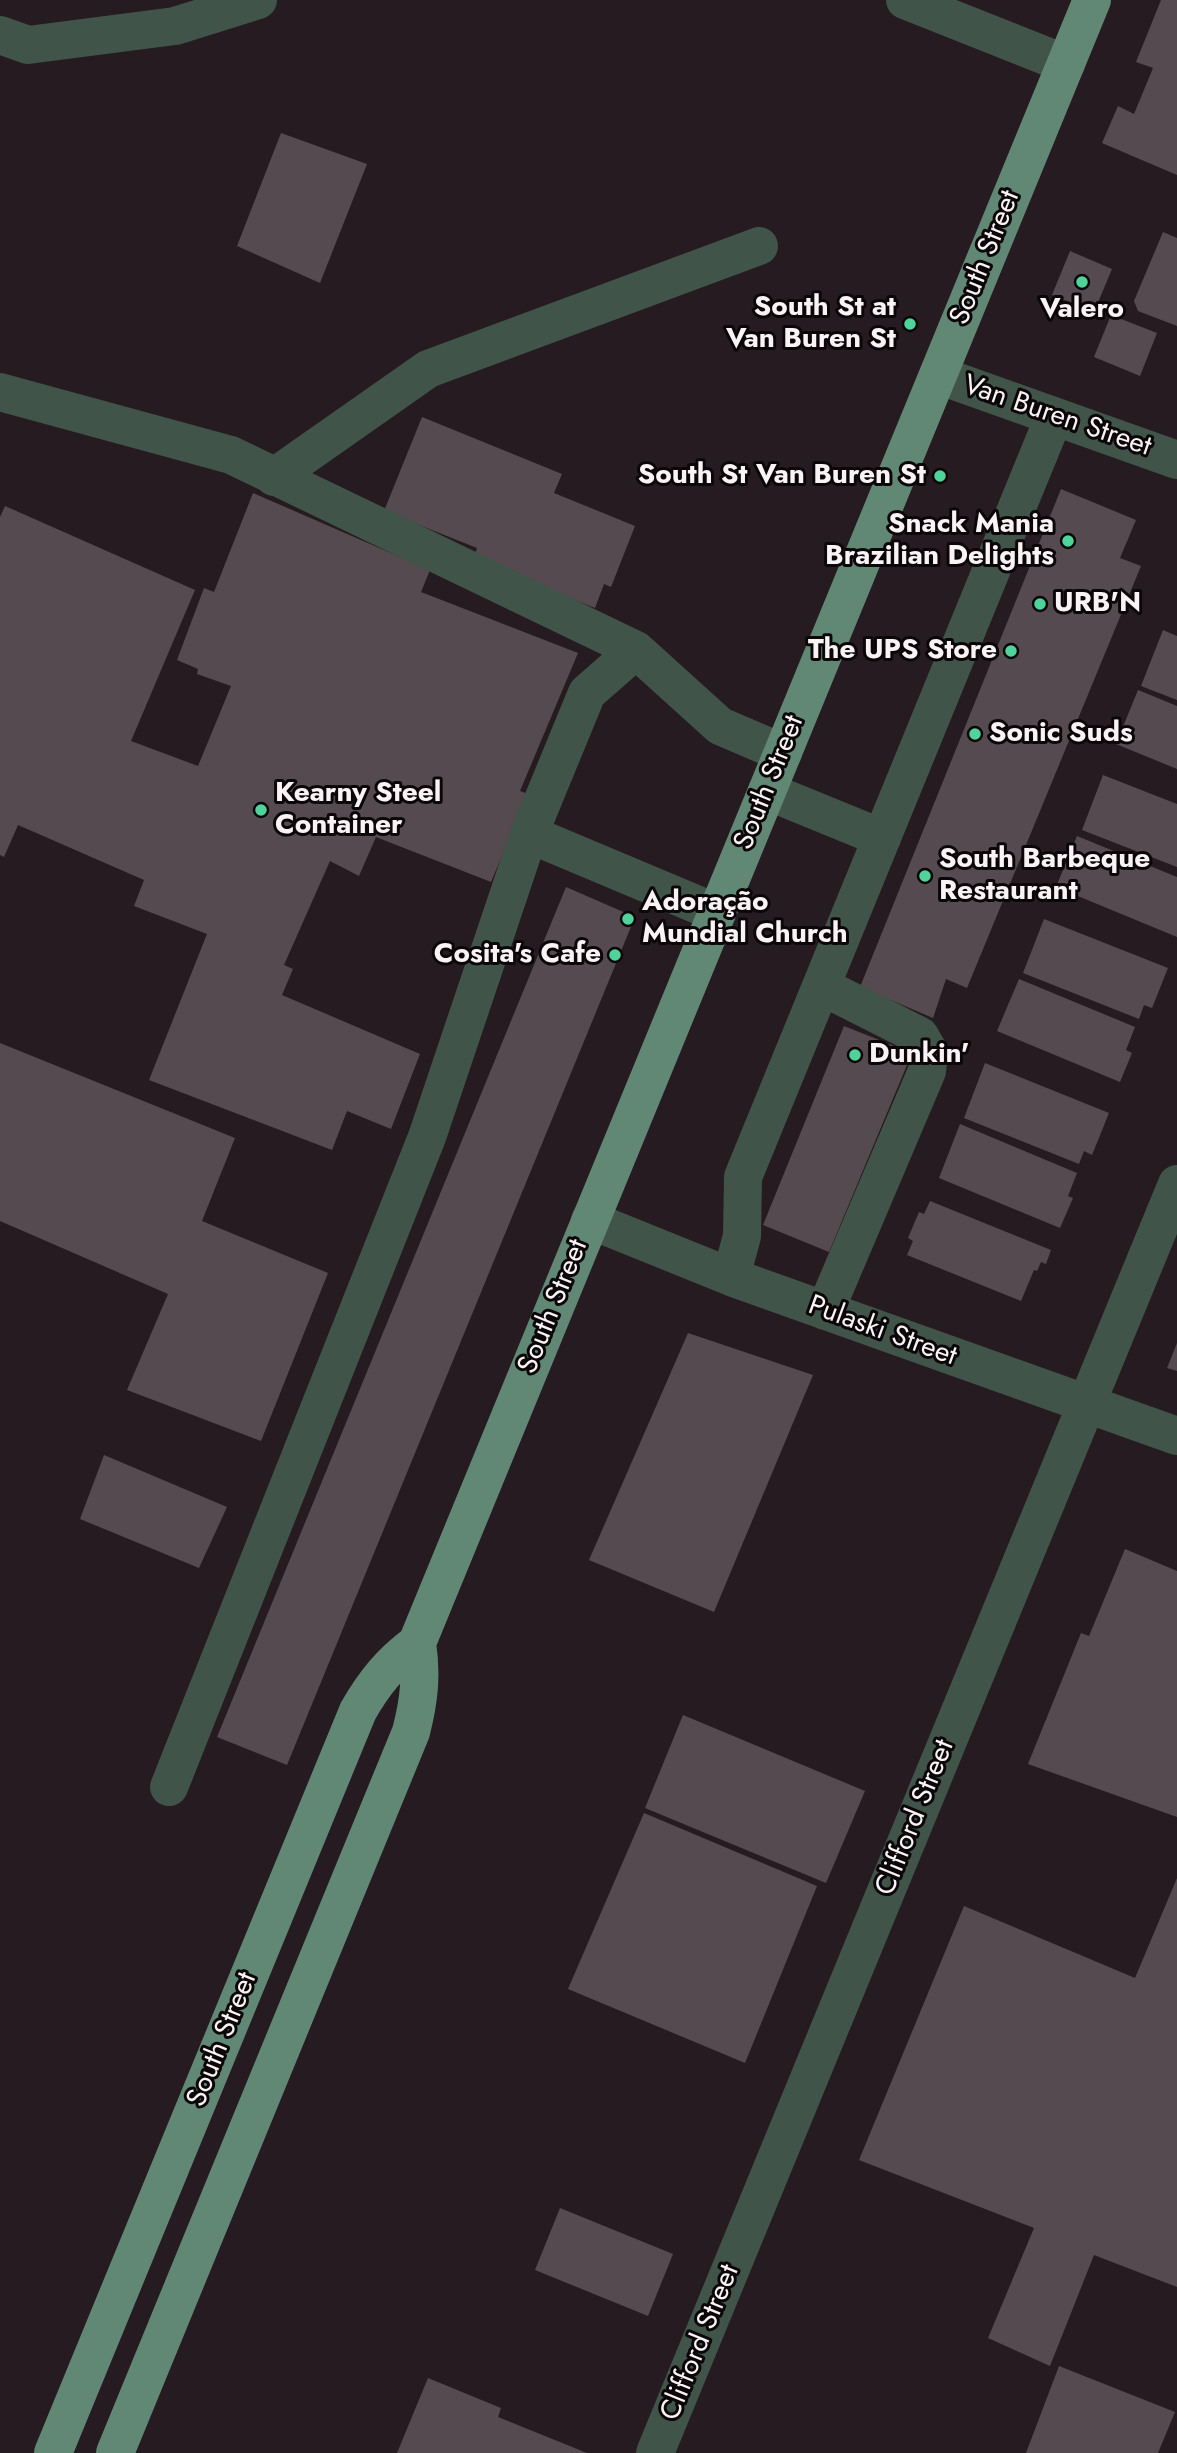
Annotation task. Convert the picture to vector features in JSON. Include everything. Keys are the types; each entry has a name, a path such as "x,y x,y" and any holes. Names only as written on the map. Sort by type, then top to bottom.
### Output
{"main road":[{"name":"South Street","path":"115,2453 411,1732 419,1700 421,1670 417,1643 1092,0"},
{"name":"South Street","path":"53,2453 358,1711 373,1684 393,1661 417,1643"}],"street":[{"path":"0,35 28,45 175,26 258,0"},
{"path":"905,0 1066,64"},
{"path":"274,477 428,369 759,246"},
{"name":"Van Buren Street","path":"938,375 1177,460"},
{"path":"0,392 231,455 636,650 720,726 782,753"},
{"path":"731,1277 742,1236 743,1177 1054,416"},
{"path":"169,1787 427,1137 528,834 587,692 636,650"},
{"path":"767,791 882,838"},
{"path":"528,834 717,913"},
{"path":"821,986 920,1037 929,1052 927,1071 825,1311"},
{"name":"Clifford Street","path":"655,2453 1177,1184"},
{"name":"Pulaski Street","path":"590,1220 731,1277 1086,1406 1177,1436"}],"building":[{"path":"1161,0 1177,0 1177,175 1102,143 1118,106 1134,114 1153,68 1136,62"},
{"path":"281,133 367,164 320,283 237,246"},
{"path":"1163,232 1177,238 1177,326 1138,311 1134,301"},
{"name":"Valero","path":"1070,251 1112,269 1094,312 1052,295"},
{"path":"1111,315 1157,333 1140,376 1094,357"},
{"path":"422,417 562,474 554,493 635,526 611,587 604,584 595,608 473,560 477,548 384,511"},
{"path":"1061,489 1136,520 1120,558 1141,566 967,988 946,979 933,1018 860,987"},
{"name":"Kearny Steel Container","path":"253,493 430,570 421,592 578,653 520,791 528,794 491,882 376,837 359,876 330,861 284,965 293,969 282,995 420,1054 391,1129 347,1111 332,1150 149,1080 207,934 134,906 144,880 18,825 4,857 0,855 0,517 5,506 195,590 131,741 198,766 231,686 197,674 198,669 177,660 204,588 214,592"},
{"path":"1163,630 1177,636 1177,700 1141,686"},
{"path":"1138,690 1177,706 1177,769 1116,744"},
{"path":"1103,775 1177,804 1177,867 1082,830"},
{"path":"1077,836 1177,877 1177,937 1056,887"},
{"path":"566,887 635,917 287,1765 217,1737"},
{"path":"1044,919 1168,968 1152,1008 1144,1005 1139,1019 1023,973"},
{"path":"1019,979 1135,1027 1126,1050 1132,1053 1120,1082 997,1031"},
{"path":"844,1026 912,1053 829,1252 763,1225"},
{"path":"0,1043 235,1138 202,1221 328,1273 261,1441 127,1390 168,1294 0,1221"},
{"path":"985,1063 1109,1113 1092,1155 1084,1151 1079,1164 964,1118"},
{"path":"960,1124 1077,1173 1068,1196 1073,1198 1060,1228 939,1178"},
{"path":"930,1201 1051,1250 1046,1264 1041,1262 1037,1271 1034,1270 1021,1301 907,1255 913,1241 908,1238 919,1212 924,1214"},
{"path":"688,1333 813,1375 714,1612 589,1560"},
{"path":"1177,1343 1177,1371 1167,1368"},
{"path":"104,1455 227,1507 199,1568 80,1519"},
{"path":"1125,1549 1177,1571 1177,1817 1028,1764 1081,1633 1089,1636"},
{"path":"683,1715 865,1791 826,1883 645,1808"},
{"path":"644,1813 817,1886 745,2063 568,1989"},
{"path":"1177,1878 1177,2287 1094,2255 1050,2366 988,2338 1034,2228 859,2160 964,1906 1135,1978"},
{"path":"560,2208 673,2254 648,2316 535,2270"},
{"path":"1059,2366 1175,2412 1158,2453 1026,2453"},
{"path":"428,2378 501,2408 498,2417 587,2453 397,2453"}],"place":[{"name":"Valero","path":"1082,282"},
{"name":"South St at Van Buren St","path":"910,324"},
{"name":"South St Van Buren St","path":"940,476"},
{"name":"Snack Mania Brazilian Delights","path":"1068,541"},
{"name":"URB'N","path":"1040,604"},
{"name":"The UPS Store","path":"1011,651"},
{"name":"Sonic Suds","path":"975,734"},
{"name":"Kearny Steel Container","path":"261,810"},
{"name":"South Barbeque Restaurant","path":"925,876"},
{"name":"Adoração Mundial Church","path":"628,919"},
{"name":"Cosita's Cafe","path":"615,955"},
{"name":"Dunkin'","path":"855,1055"}]}
